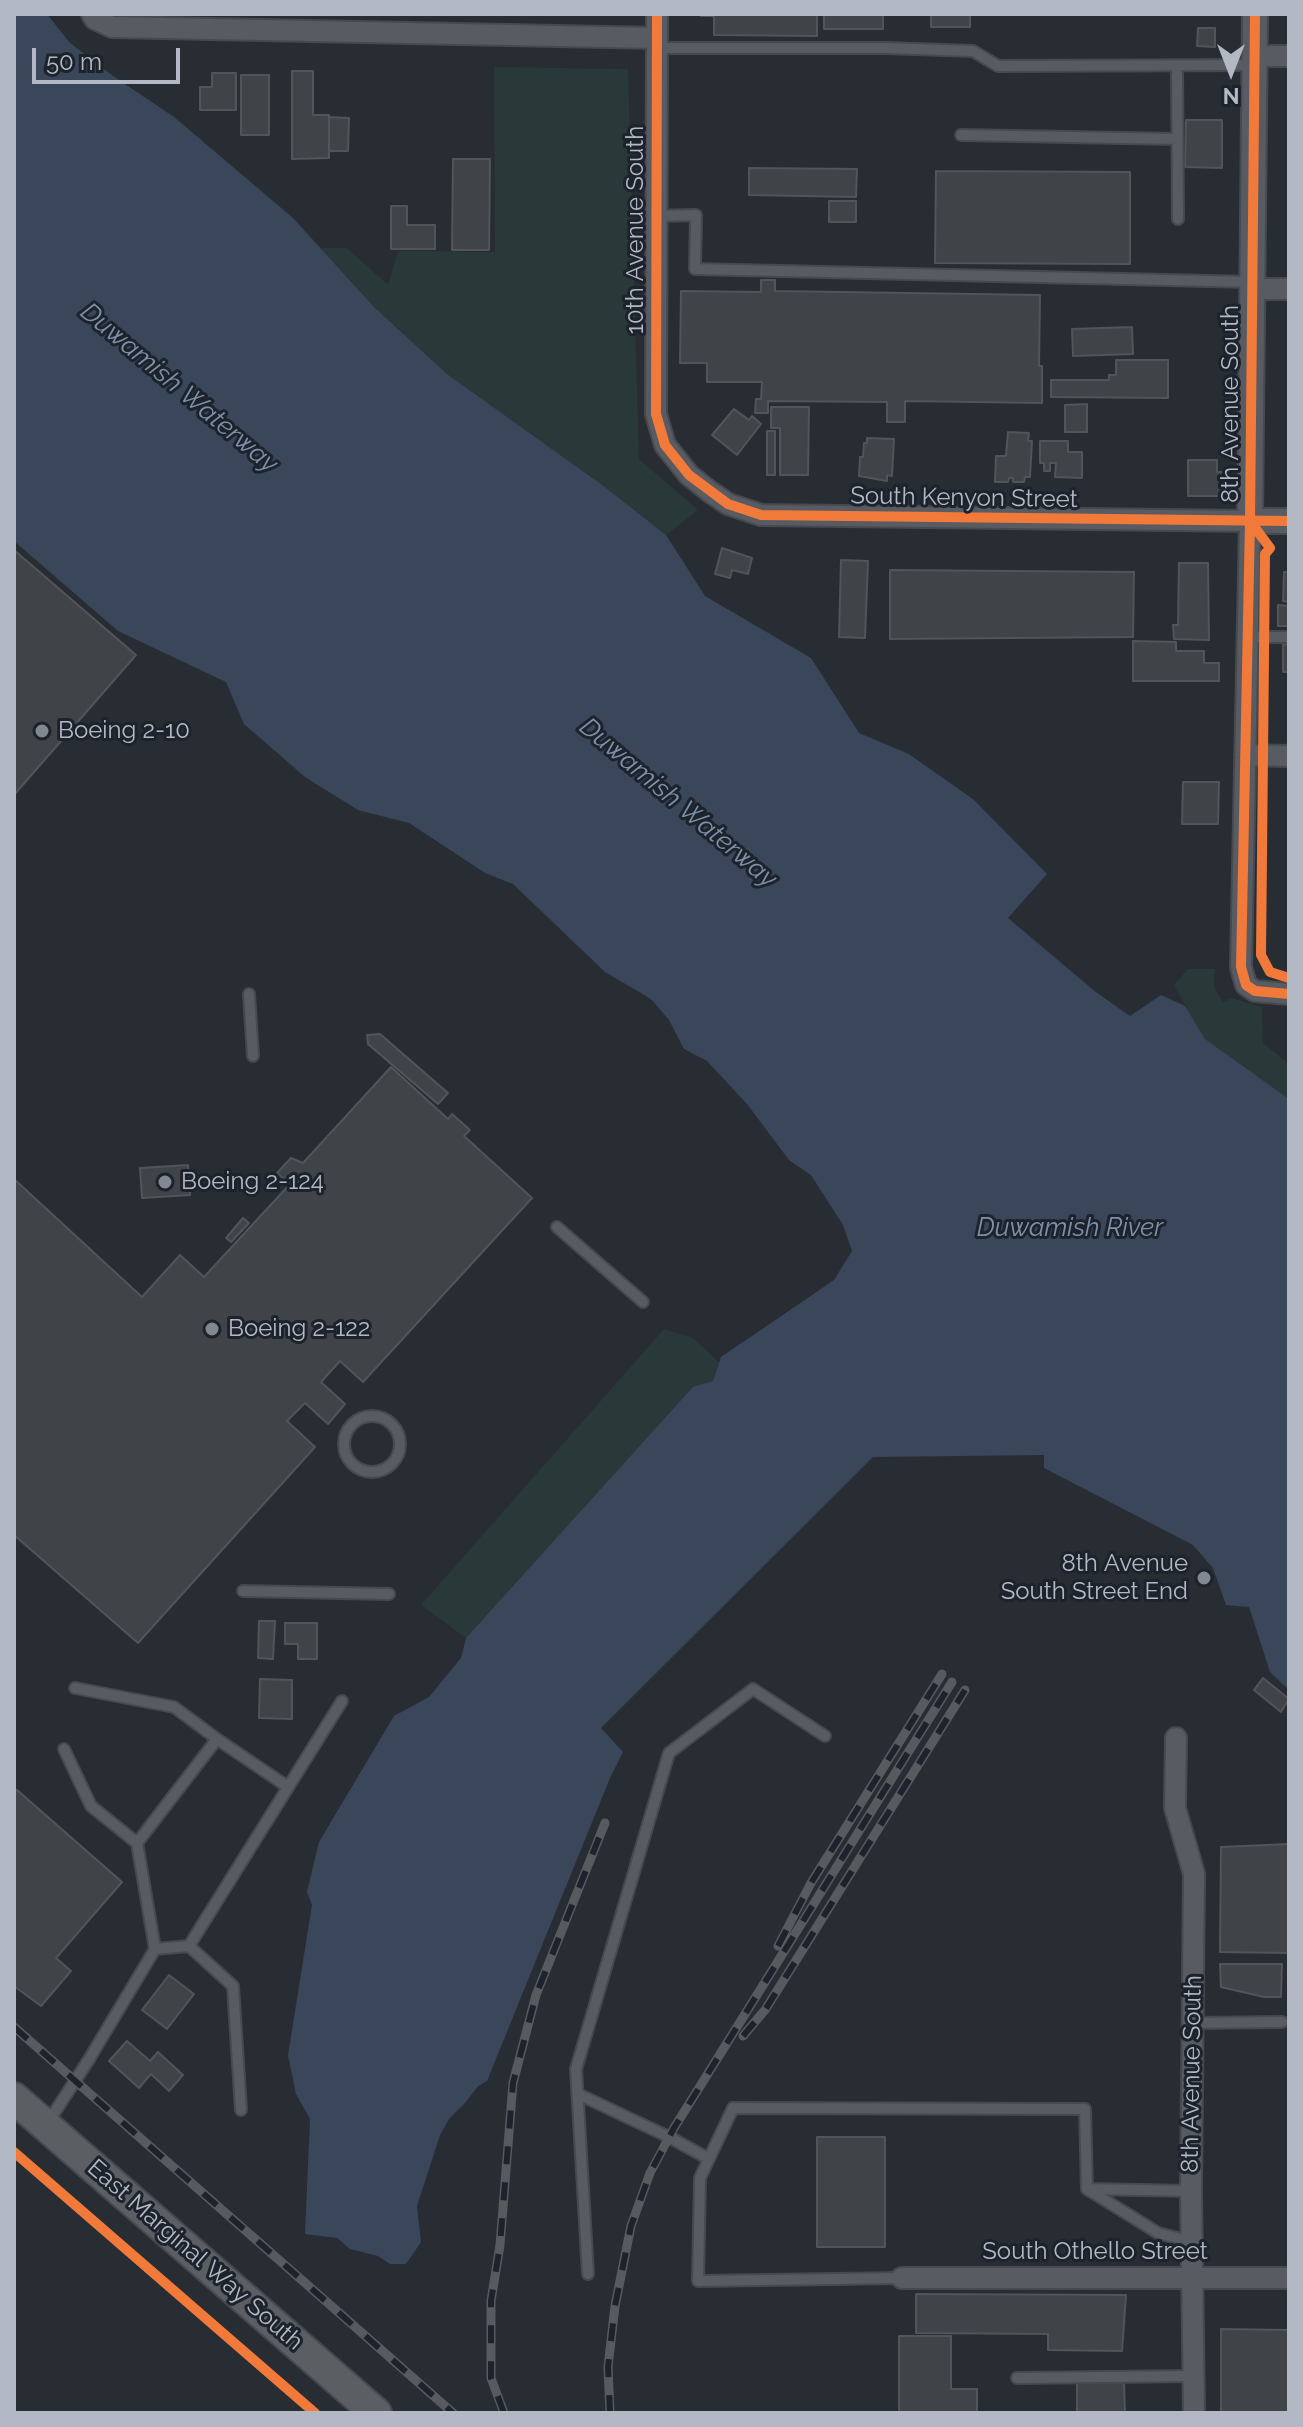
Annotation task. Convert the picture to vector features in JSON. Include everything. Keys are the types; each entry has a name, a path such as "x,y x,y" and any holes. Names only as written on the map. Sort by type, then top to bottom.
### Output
{"main road":[{"name":"East Marginal Way South","path":"14,2098 376,2413"}],"street":[{"name":"10th Avenue South","path":"657,14 656,414 665,445"},
{"name":"8th Avenue South","path":"1255,14 1250,521 1241,967 1246,985 1255,991 1289,994"},
{"path":"94,17 112,27 657,43"},
{"path":"1255,60 1289,56"},
{"path":"1252,285 1289,289"},
{"name":"South Kenyon Street","path":"665,445 689,475 709,491 728,504 761,515 1289,521"},
{"path":"1245,755 1289,756"},
{"name":"8th Avenue South","path":"1176,1738 1175,1808 1194,1874 1191,2191 1194,2413"},
{"name":"South Othello Street","path":"902,2278 1289,2278"}],"lane":[{"path":"657,43 973,51 998,66 1177,66 1255,60"},
{"path":"1177,66 1178,219"},
{"path":"961,135 1177,139"},
{"path":"655,216 696,215 695,269 1252,285"},
{"path":"1247,637 1289,637"},
{"path":"249,994 253,1056"},
{"path":"557,1227 643,1302"},
{"path":"367,1417 385,1419 392,1425 398,1432 400,1451 389,1466 372,1472 363,1470 348,1459 344,1442 352,1425 367,1417"},
{"path":"243,1591 389,1594"},
{"path":"75,1688 174,1707 288,1787"},
{"path":"588,2274 576,2069 669,1753 753,1689 825,1736"},
{"path":"189,1946 342,1701"},
{"path":"137,1843 217,1739"},
{"path":"46,2125 155,1949 137,1843 91,1806 64,1749"},
{"path":"155,1949 189,1946 233,1986 241,2110"},
{"path":"1193,2023 1282,2022"},
{"path":"578,2094 709,2159"},
{"path":"902,2278 698,2281 700,2178 733,2108 1085,2109 1087,2189"},
{"path":"1087,2189 1191,2191"},
{"path":"1087,2189 1158,2233 1192,2242"},
{"path":"1017,2378 1193,2376"}],"shaded area":[{"path":"494,67 628,69 639,459 698,510 666,535 605,487 447,374 374,307 320,248 347,248 388,285 398,251 495,252"},
{"path":"1188,969 1215,969 1214,987 1223,1002 1232,998 1262,1007 1263,1043 1289,1064 1289,1099 1204,1039 1174,985"},
{"path":"664,1329 693,1338 719,1362 713,1381 693,1388 466,1638 421,1605"}],"water":[{"name":"Duwamish River","path":"14,14 47,14 69,42 174,117 293,218 374,307 447,374 605,487 666,535 705,596 811,658 859,733 909,754 974,800 1047,874 1008,918 1097,993 1130,1016 1161,995 1185,1006 1205,1039 1289,1099 1289,1690 1270,1672 1249,1607 1226,1605 1213,1568 1193,1545 1044,1468 1044,1455 873,1457 601,1728 623,1752 487,2081 478,2086 449,2119 440,2135 417,2206 421,2242 406,2264 390,2264 378,2256 350,2249 337,2238 305,2234 310,2119 296,2094 288,2055 312,1905 307,1892 319,1842 394,1716 429,1697 461,1658 466,1638 693,1387 713,1381 721,1357 834,1280 852,1251 843,1225 811,1175 789,1160 747,1104 707,1061 684,1049 669,1020 651,999 605,972 513,884 485,873 409,823 358,810 305,777 244,724 226,682 118,631 14,541"}],"building":[{"path":"701,14 817,14 817,36 714,35 714,16"},
{"path":"824,14 883,14 883,29 824,29"},
{"path":"931,14 970,14 970,27 931,27"},
{"path":"1198,28 1215,28 1215,47 1197,46"},
{"path":"292,71 313,71 313,115 329,115 329,158 292,159"},
{"path":"212,73 236,73 236,110 200,110 200,87 212,87"},
{"path":"241,75 269,75 269,135 241,135"},
{"path":"329,117 349,118 348,151 329,151"},
{"path":"1186,120 1222,120 1222,168 1185,167"},
{"path":"453,159 490,159 489,250 452,250"},
{"path":"749,168 857,169 856,197 749,195"},
{"path":"936,171 1130,172 1130,264 935,263"},
{"path":"829,201 856,201 856,222 829,222"},
{"path":"391,206 407,206 407,225 435,225 435,249 391,249"},
{"path":"761,280 775,280 775,291 1040,295 1042,403 905,401 905,422 887,422 887,402 768,401 768,413 755,413 756,399 761,399 762,382 707,382 707,363 680,363 681,291 761,292"},
{"path":"1132,327 1133,354 1073,356 1072,329"},
{"path":"1116,360 1168,360 1168,398 1051,397 1051,380 1109,380 1109,375 1116,375"},
{"path":"1087,404 1087,432 1065,432 1065,405"},
{"path":"771,407 809,407 808,475 780,475 780,428 771,428"},
{"path":"734,409 749,420 752,416 761,424 737,455 712,435"},
{"path":"767,431 775,431 775,475 767,475"},
{"path":"1008,432 1029,433 1028,441 1032,441 1030,477 1025,477 1024,482 1013,482 1013,478 1009,478 1008,482 995,482 996,456 1006,456"},
{"path":"867,438 894,439 892,476 887,475 887,481 859,476 860,457 863,457"},
{"path":"1040,441 1068,441 1068,452 1082,452 1082,478 1055,477 1056,463 1050,463 1050,471 1044,471 1044,463 1040,463"},
{"path":"1188,460 1217,460 1217,472 1224,472 1224,496 1188,496"},
{"path":"722,548 752,558 748,574 732,570 730,578 715,574"},
{"name":"Boeing 2-10","path":"14,550 136,655 14,795"},
{"path":"841,560 868,561 865,638 839,637"},
{"path":"1179,563 1208,563 1209,640 1174,639 1173,625 1178,625"},
{"path":"890,570 1134,572 1133,637 890,639"},
{"path":"1284,572 1289,572 1289,602 1283,601"},
{"path":"1278,605 1289,606 1289,626 1278,626"},
{"path":"1133,641 1176,642 1176,651 1204,651 1204,663 1219,663 1219,681 1133,681"},
{"path":"1283,644 1289,645 1289,672 1283,672"},
{"path":"1183,782 1219,782 1218,824 1182,824"},
{"path":"380,1034 448,1093 438,1104 368,1044 367,1035"},
{"name":"Boeing 2-122","path":"391,1067 448,1119 452,1114 470,1130 464,1136 532,1198 363,1382 340,1361 321,1382 345,1404 328,1424 305,1403 287,1421 315,1447 138,1643 14,1535 14,1179 142,1297 180,1255 204,1277 290,1184 277,1173 291,1158 303,1163"},
{"name":"Boeing 2-124","path":"188,1165 190,1195 142,1198 140,1168"},
{"path":"243,1218 249,1223 231,1242 226,1238"},
{"path":"259,1621 275,1621 273,1659 258,1658"},
{"path":"285,1623 317,1623 317,1659 298,1659 298,1644 285,1644"},
{"path":"1263,1678 1289,1699 1281,1712 1254,1690"},
{"path":"260,1679 292,1680 292,1719 259,1718"},
{"path":"17,1790 122,1882 56,1958 71,1971 41,2006 14,1986 14,1793"},
{"path":"1289,1844 1289,1953 1220,1952 1221,1847"},
{"path":"1220,1964 1282,1964 1281,1997 1264,1997 1221,1987"},
{"path":"169,1975 194,1994 167,2029 142,2010"},
{"path":"127,2041 150,2061 158,2052 183,2075 169,2091 151,2074 139,2088 109,2061"},
{"path":"817,2137 885,2137 885,2247 817,2247"},
{"path":"916,2294 1126,2295 1122,2351 1048,2350 1048,2334 916,2333"},
{"path":"1221,2329 1289,2330 1289,2413 1221,2413"},
{"path":"899,2336 951,2336 951,2389 977,2389 977,2413 899,2413"},
{"path":"1077,2383 1124,2383 1125,2413 1077,2413"}],"railway":[{"path":"778,1946 811,1883 942,1674"},
{"path":"610,2413 608,2367 615,2306 631,2226 650,2173 674,2128 952,1682"},
{"path":"743,2036 765,2010 965,1690"},
{"path":"504,2413 491,2378 491,2301 500,2245 513,2083 536,1995 605,1823"},
{"path":"14,2027 453,2413"}],"cycle path":[{"path":"657,14 656,414 665,445 689,475 728,504 761,515 1289,521"},
{"path":"1255,14 1250,521 1241,967 1246,985 1255,991 1289,994"},
{"path":"1250,521 1270,548 1265,554 1261,955 1270,972 1289,978"},
{"path":"14,2152 315,2413"}],"place":[{"name":"Boeing 2-10","path":"42,731"},
{"name":"Boeing 2-124","path":"165,1182"},
{"name":"Boeing 2-122","path":"212,1329"},
{"name":"8th Avenue South Street End","path":"1204,1578"}],"water label":[{"name":"Duwamish Waterway","path":"179,388"},
{"name":"Duwamish Waterway","path":"678,803"}]}
